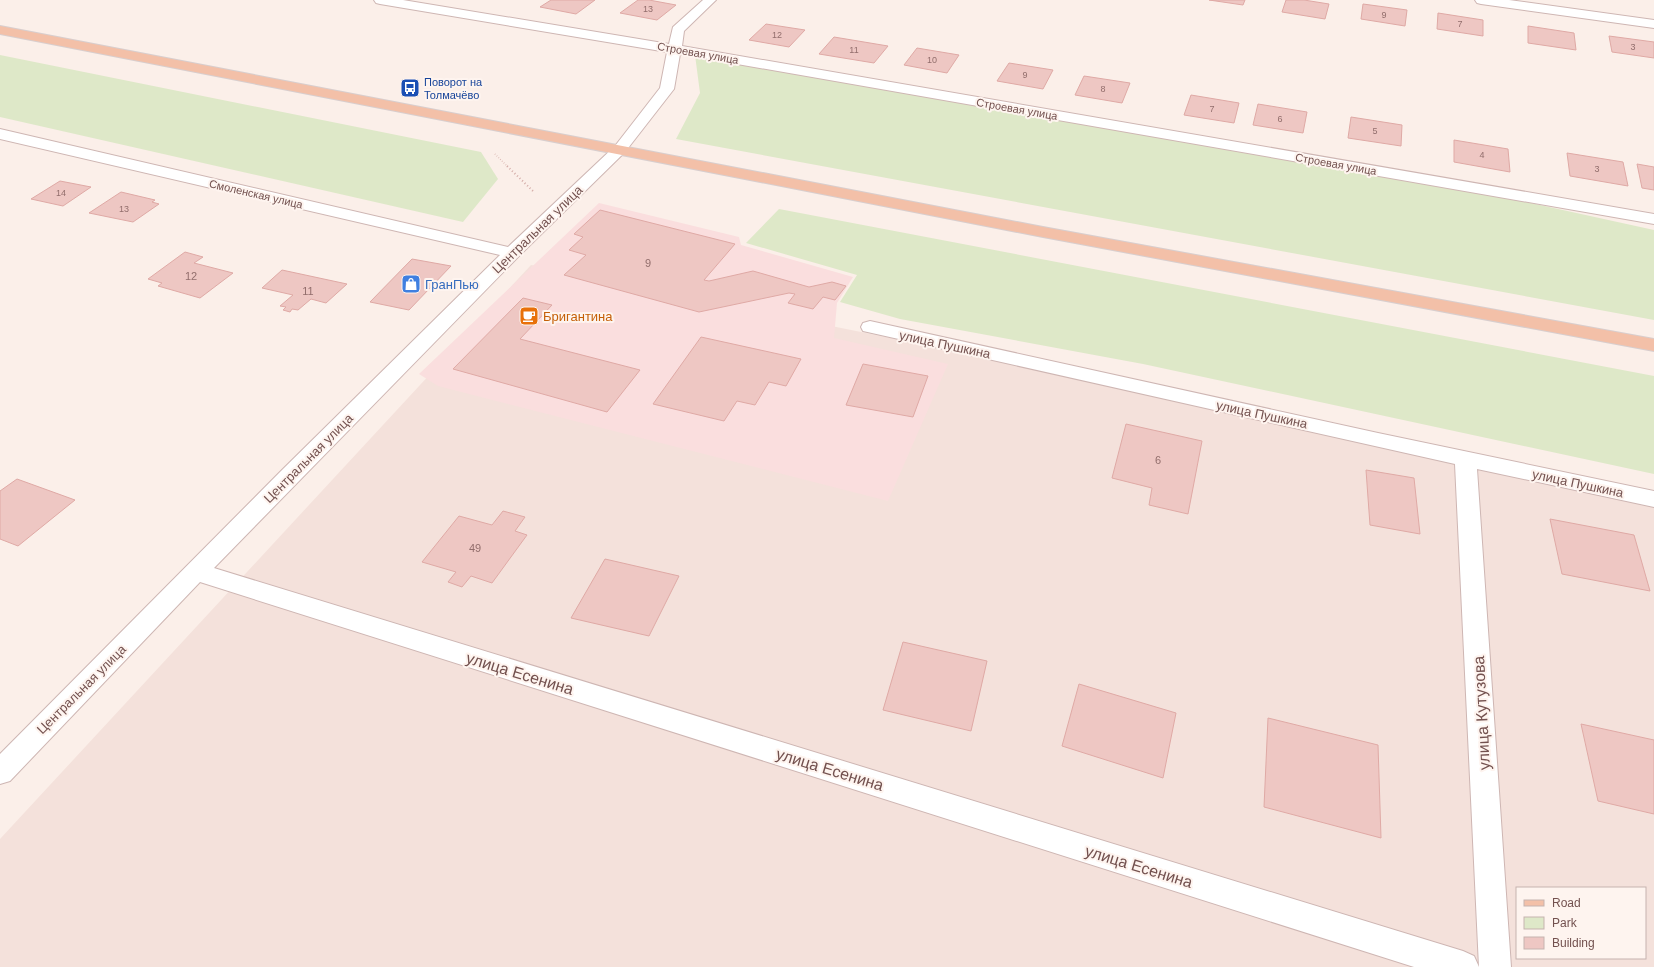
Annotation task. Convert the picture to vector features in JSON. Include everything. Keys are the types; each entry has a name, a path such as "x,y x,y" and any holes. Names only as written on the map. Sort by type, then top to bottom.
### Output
{"main road":[{"path":"0,30 620,148 1051,234 1654,345"}],"street":[{"name":"Строевая улица","path":"380,0 674,49 1654,219"},
{"name":"Центральная улица","path":"0,772 197,572 289,476 512,253 620,148 667,89 678,30 710,0"},
{"path":"1481,0 1654,24"},
{"name":"Смоленская улица","path":"0,134 512,253"},
{"name":"улица Пушкина","path":"870,328 1654,499"},
{"name":"улица Кутузова","path":"1466,459 1496,967"},
{"name":"улица Есенина","path":"197,572 1463,967"}],"path":[{"path":"494,153 535,191 529,197"}],"shaded area":[{"path":"599,203 739,237 741,245 853,277 837,303 834,338 948,364 888,501 438,386 419,374"},
{"path":"531,265 1654,493 1654,967 0,967 0,839"}],"green space":[{"path":"0,55 481,152 498,179 463,222 0,117"},
{"path":"695,55 1495,195 1654,230 1654,320 676,139 700,93"},
{"path":"779,209 1654,376 1654,474 1143,364 900,319 840,302 857,275 746,243"}],"building":[{"path":"551,0 595,0 576,14 540,7"},
{"path":"638,0 649,0 676,5 657,20 620,13"},
{"path":"1209,0 1245,0 1243,5"},
{"path":"1286,0 1304,0 1329,4 1325,19 1282,12"},
{"path":"1363,4 1407,10 1405,26 1361,19"},
{"path":"1438,13 1483,20 1483,36 1437,29"},
{"path":"766,24 805,30 789,47 749,40"},
{"path":"1528,26 1574,33 1576,50 1528,43"},
{"path":"1609,36 1654,42 1654,58 1612,52"},
{"path":"834,37 888,46 874,63 819,54"},
{"path":"917,48 959,55 947,73 904,65"},
{"path":"1009,63 1053,70 1043,89 997,81"},
{"path":"1084,76 1130,83 1122,103 1075,95"},
{"path":"1191,95 1239,103 1234,123 1184,115"},
{"path":"1258,104 1307,112 1303,133 1253,125"},
{"path":"1351,117 1402,125 1401,146 1348,138"},
{"path":"1454,140 1508,149 1510,172 1454,162"},
{"path":"1567,153 1623,162 1628,186 1570,176"},
{"path":"1637,164 1654,167 1654,190 1642,188"},
{"path":"60,181 91,187 63,206 31,199"},
{"path":"121,192 155,200 152,202 159,204 133,222 89,213"},
{"path":"600,210 735,244 704,280 709,281 753,271 809,287 832,282 846,286 835,300 823,297 813,309 788,303 795,294 789,293 699,312 564,275 586,255 569,250 583,237 574,234"},
{"path":"185,252 203,257 194,263 233,273 200,298 158,286 162,283 148,279"},
{"name":"ГранПью","path":"412,259 451,266 409,310 370,302"},
{"path":"282,270 347,284 326,303 311,299 298,310 292,309 290,312 283,310 286,307 280,306 293,295 262,288"},
{"path":"523,298 552,305 520,339 640,370 607,412 453,369"},
{"path":"701,337 801,359 786,386 769,382 755,405 737,401 724,421 653,404"},
{"path":"863,364 928,376 913,417 846,405"},
{"path":"1126,424 1202,441 1188,514 1149,505 1152,488 1112,478"},
{"path":"1366,470 1414,478 1420,534 1370,525"},
{"path":"17,479 75,500 18,546 0,539 0,491"},
{"path":"503,511 525,517 515,531 527,535 492,583 471,576 462,587 448,582 456,572 422,562 459,516 492,525"},
{"path":"1550,519 1634,535 1650,591 1562,574"},
{"path":"605,559 679,576 649,636 571,618"},
{"path":"903,642 987,661 971,731 883,710"},
{"path":"1079,684 1176,713 1163,778 1062,746"},
{"path":"1268,718 1378,745 1381,838 1264,807"},
{"path":"1581,724 1654,740 1654,814 1598,801"}],"place":[{"name":"Поворот на Толмачёво","path":"410,88"},
{"name":"ГранПью","path":"411,284"},
{"name":"Бригантина","path":"529,316"}]}
